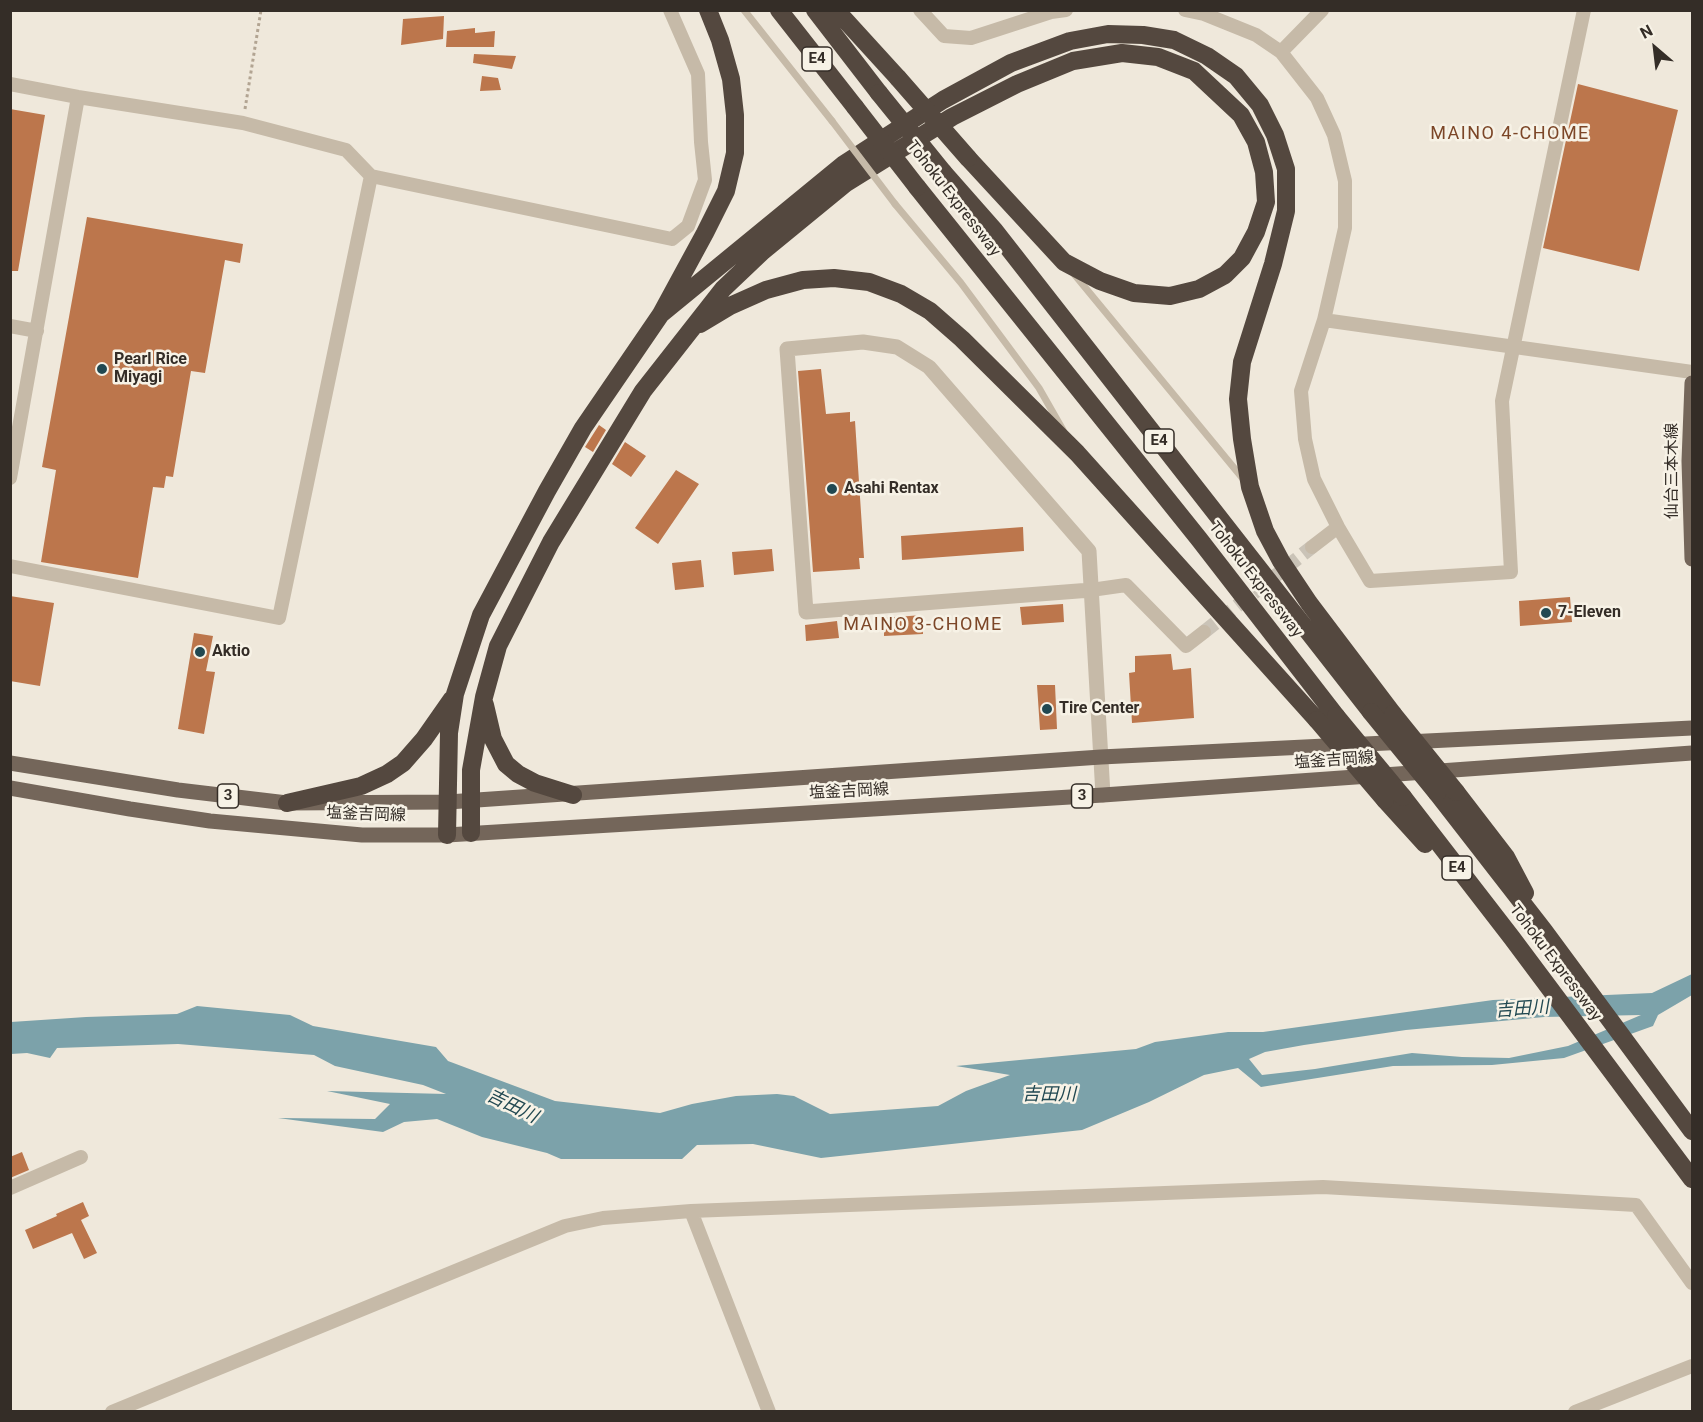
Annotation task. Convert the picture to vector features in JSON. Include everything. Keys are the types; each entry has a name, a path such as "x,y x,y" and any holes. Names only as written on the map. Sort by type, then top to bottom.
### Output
{"highway":[{"path":"447,835 449,733 455,694 481,615 547,490 583,428 661,314 726,191 735,153 735,115 731,79 720,40 708,10"},
{"name":"Tohoku Expressway","path":"779,10 917,187 1192,530 1336,716 1394,799 1512,938 1692,1179"},
{"name":"Tohoku Expressway","path":"815,10 943,172 1003,241 1371,712 1437,793 1545,932 1692,1131"},
{"path":"471,833 471,770 484,697 498,646 551,542 644,391 723,289 763,251 846,183 962,112 1017,84 1073,61 1122,53 1158,57 1194,71 1241,115 1256,142 1264,172 1266,202 1256,232 1242,258 1225,275 1199,289 1170,296 1134,293 1100,281 1064,262 968,158 898,78 836,10"},
{"path":"661,314 844,164 943,100 1011,63 1070,42 1108,34 1143,35 1173,40 1207,56 1236,76 1260,105 1275,135 1286,169 1286,211 1273,264 1242,362 1238,399 1250,487 1265,531 1281,561 1309,603 1506,857 1545,932"},
{"path":"689,331 730,306 803,280 834,278 868,282 901,294 930,311 962,339 1077,453 1317,720 1394,799"},
{"path":"287,803 361,786 387,774 403,763 424,739 455,694"},
{"path":"484,697 493,739 506,764 535,783 573,795"}],"main road":[{"name":"仙台三本木線","path":"1692,383 1689,461 1692,559"},
{"name":"塩釜吉岡線","path":"10,763 178,790 287,803 447,802 1101,757 1692,728"},
{"name":"塩釜吉岡線","path":"10,788 221,822 362,835 447,835 1103,795 1692,753"}],"street":[{"path":"10,84 243,123 346,150 371,176 672,238 688,226 705,180 700,142 699,74 670,10"},
{"path":"920,10 944,36 971,38 1051,11 1066,10"},
{"path":"1185,10 1204,14 1256,35 1281,52 1317,98 1334,135 1345,181 1345,228 1324,320 1301,391 1305,439 1314,479 1338,527 1370,581 1511,572 1502,400 1584,10"},
{"path":"1281,52 1322,10"},
{"path":"10,478 78,97"},
{"path":"10,566 279,618 371,176"},
{"path":"1324,320 1692,372"},
{"path":"10,326 37,331"},
{"path":"1103,795 1090,590 1089,551 929,367 897,347 863,342 787,349 806,612 1090,590 1126,585 1186,646 1204,632"},
{"path":"1312,547 1338,527"},
{"path":"10,1188 81,1157"},
{"path":"112,1412 565,1226 603,1218 691,1211 1323,1187 1636,1205 1692,1283"},
{"path":"691,1211 769,1412"},
{"path":"1575,1412 1692,1366"}],"lane":[{"path":"744,10 895,204 961,283 1039,388 1077,453"},
{"path":"1064,262 1250,487"}],"path":[{"path":"243,123 261,10"}],"water":[{"name":"吉田川","path":"1692,974 1692,995 1658,1015 1653,1026 1564,1058 1492,1065 1393,1066 1261,1087 1238,1068 1204,1075 1149,1102 1082,1130 821,1158 753,1144 697,1145 682,1159 561,1159 547,1153 482,1137 437,1119 404,1122 383,1132 278,1118 375,1119 390,1104 327,1091 446,1094 423,1085 335,1066 314,1055 178,1044 57,1048 50,1058 27,1053 11,1054 11,1022 177,1014 197,1006 290,1015 313,1026 436,1047 448,1061 555,1101 660,1113 736,1096 777,1094 794,1096 830,1114 938,1106 966,1091 1010,1075 956,1066 1136,1049 1155,1042 1228,1032 1263,1032 1493,1000 1652,993","holes":["1641,1015 1568,1046 1509,1058 1412,1053 1262,1075 1249,1059 1265,1052 1406,1030 1544,1017"]}],"building":[{"path":"444,16 443,39 401,45 403,19"},
{"path":"475,28 475,33 495,31 494,47 446,47 447,31"},
{"path":"474,54 516,56 512,69 473,63"},
{"path":"482,76 498,78 501,90 480,91"},
{"path":"1578,84 1678,110 1639,271 1543,248"},
{"path":"10,109 45,115 18,271 10,271"},
{"path":"87,217 243,244 240,263 225,260 205,373 191,371 173,477 166,476 164,488 153,487 138,578 41,562 56,470 42,467"},
{"path":"821,369 826,414 850,412 850,422 855,421 864,558 859,558 860,569 813,572 798,371"},
{"path":"599,425 606,430 593,452 585,447"},
{"path":"625,442 646,456 631,477 612,464"},
{"path":"676,470 699,484 658,544 635,528"},
{"path":"1023,527 1024,551 902,560 901,536"},
{"path":"772,549 774,571 734,575 732,552"},
{"path":"701,560 704,587 675,590 672,563"},
{"path":"10,596 54,603 40,686 10,681"},
{"path":"1570,597 1572,622 1520,626 1519,601"},
{"path":"1063,604 1064,622 1022,625 1020,607"},
{"path":"922,615 923,634 884,636 884,618"},
{"path":"837,621 839,638 806,641 805,625"},
{"path":"194,633 213,636 206,671 215,672 204,734 178,729"},
{"path":"1171,654 1173,670 1191,668 1194,718 1132,723 1129,673 1135,672 1135,656"},
{"path":"1037,685 1055,685 1057,729 1040,730"},
{"path":"22,1152 29,1170 10,1178 10,1157"},
{"path":"83,1202 89,1216 81,1220 97,1253 84,1259 72,1233 33,1249 25,1230"}],"tunnel":[{"path":"1204,632 1312,547"}],"place":[{"name":"Pearl Rice Miyagi","path":"102,369"},
{"name":"Asahi Rentax","path":"832,489"},
{"name":"7-Eleven","path":"1546,613"},
{"name":"Aktio","path":"200,652"},
{"name":"Tire Center","path":"1047,709"}],"district":[{"name":"MAINO 4-CHOME","path":"1510,134"},
{"name":"MAINO 3-CHOME","path":"923,625"}]}
